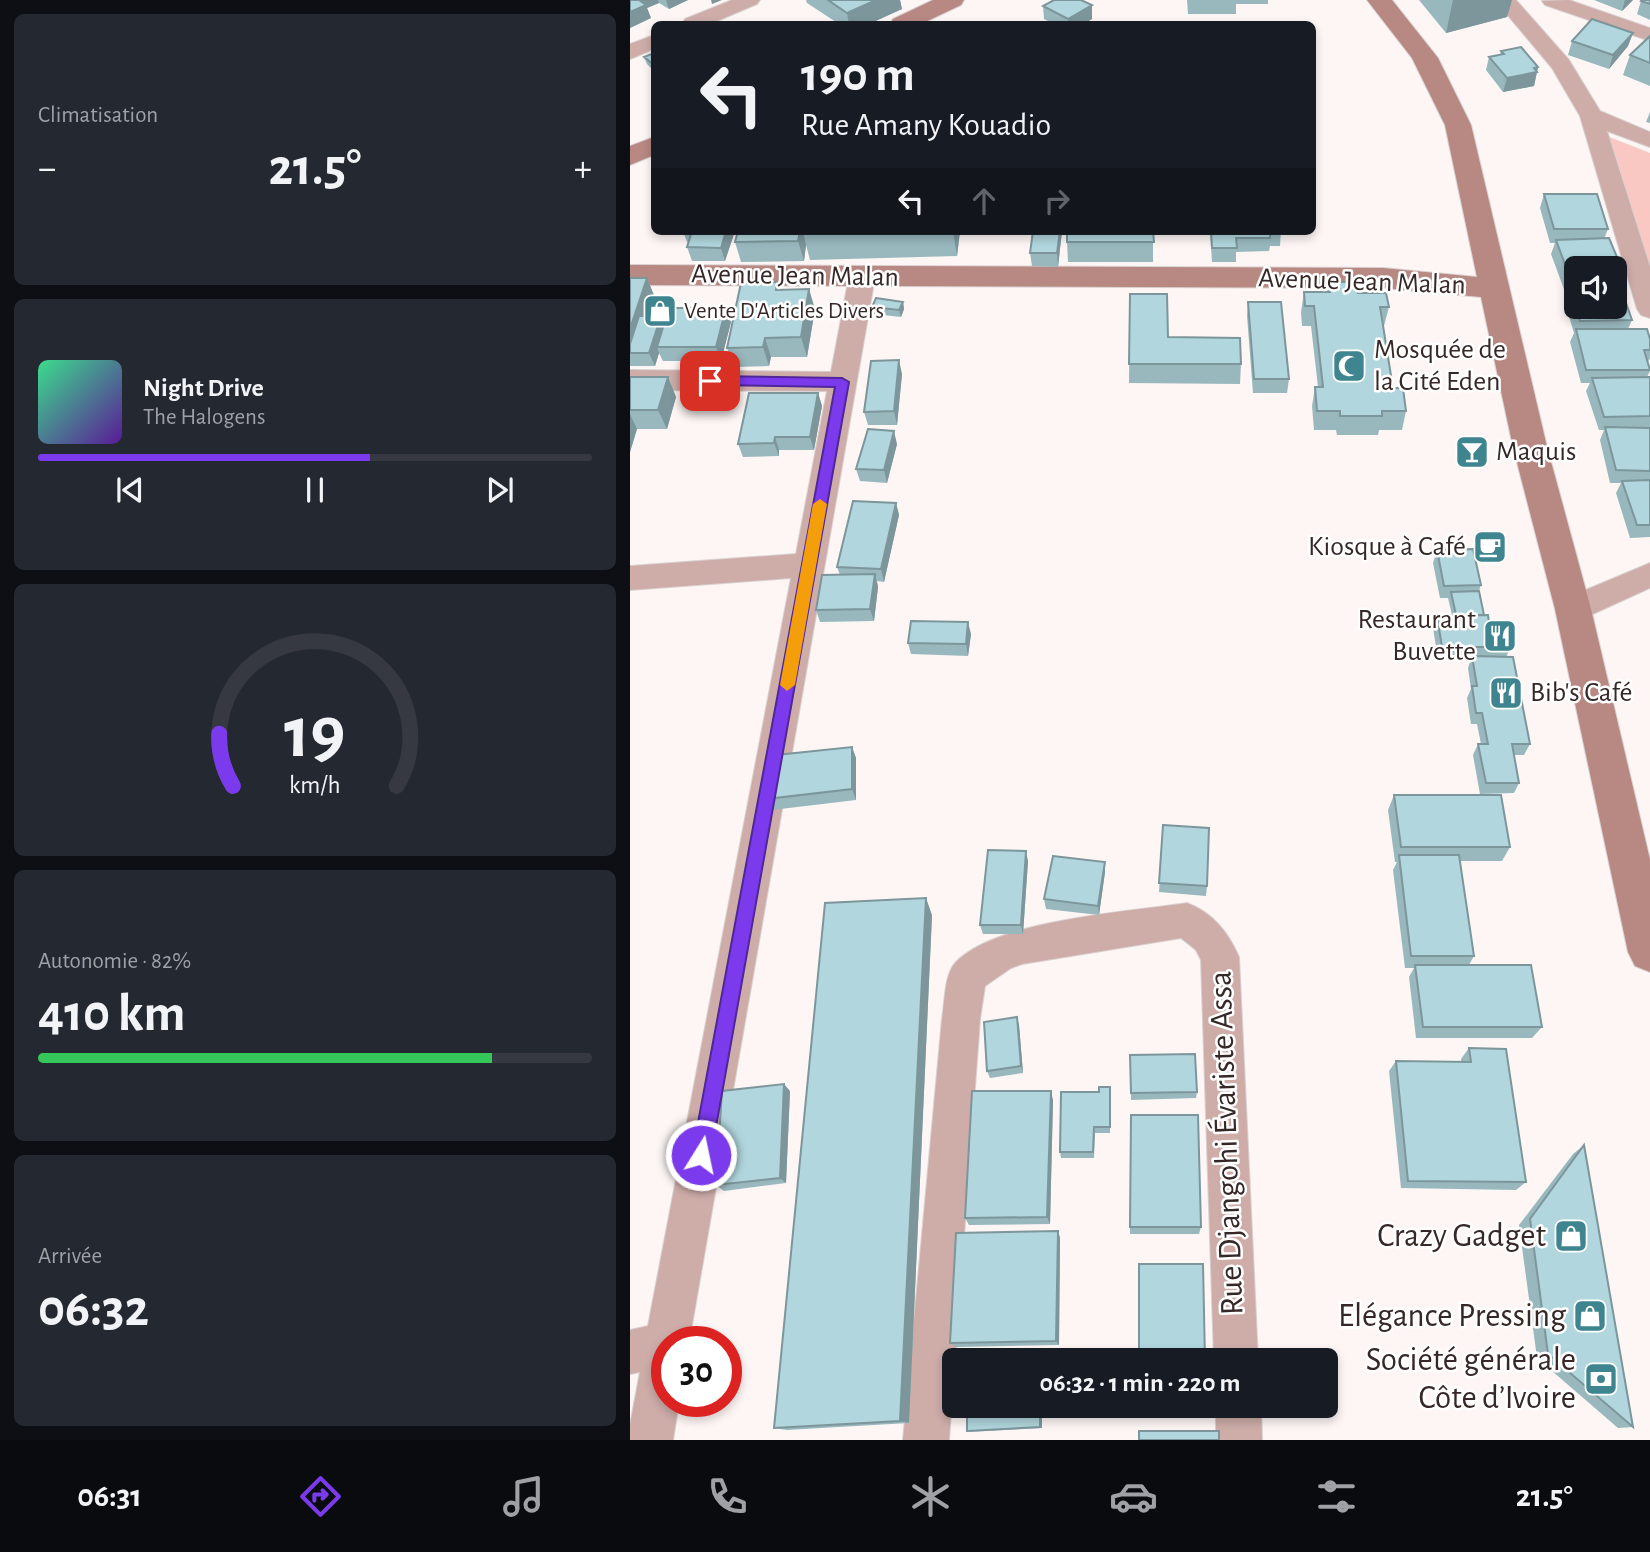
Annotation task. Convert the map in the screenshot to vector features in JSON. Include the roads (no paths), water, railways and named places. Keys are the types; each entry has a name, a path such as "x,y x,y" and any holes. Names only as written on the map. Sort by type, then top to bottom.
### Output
{"main road":[{"path":"908,21 952,0"},
{"path":"1379,0 1402,23 1421,50 1439,81 1458,125 1494,288"},
{"path":"630,157 651,146"},
{"name":"Avenue Jean Malan","path":"630,275 1382,278 1494,288 1530,447 1573,608 1650,952"}],"street":[{"path":"700,21 750,0"},
{"path":"1505,0 1561,65 1591,116 1650,309"},
{"path":"1523,22 1552,1 1650,35"},
{"path":"630,52 651,42"},
{"path":"1591,116 1650,140"},
{"path":"670,1326 862,277"},
{"path":"630,380 842,382"},
{"path":"630,578 809,565"},
{"path":"1573,608 1650,575"},
{"name":"Rue Djangohi Évariste Assa","path":"926,1440 961,1019 968,976 998,955 1022,946 1187,920 1209,938 1220,957 1236,1348"},
{"path":"630,1352 651,1347"},
{"path":"650,1440 654,1417"},
{"path":"1238,1418 1239,1440"}],"place":[{"name":"Vente D'Articles Divers","path":"660,311"},
{"name":"Mosquée de la Cité Eden","path":"1349,366"},
{"name":"Maquis","path":"1472,452"},
{"name":"Kiosque à Café","path":"1490,547"},
{"name":"Restaurant Buvette","path":"1500,636"},
{"name":"Bib's Café","path":"1506,693"},
{"name":"Crazy Gadget","path":"1571,1236"},
{"name":"Elégance Pressing","path":"1590,1316"},
{"name":"Société générale Côte d’Ivoire","path":"1601,1379"}]}
